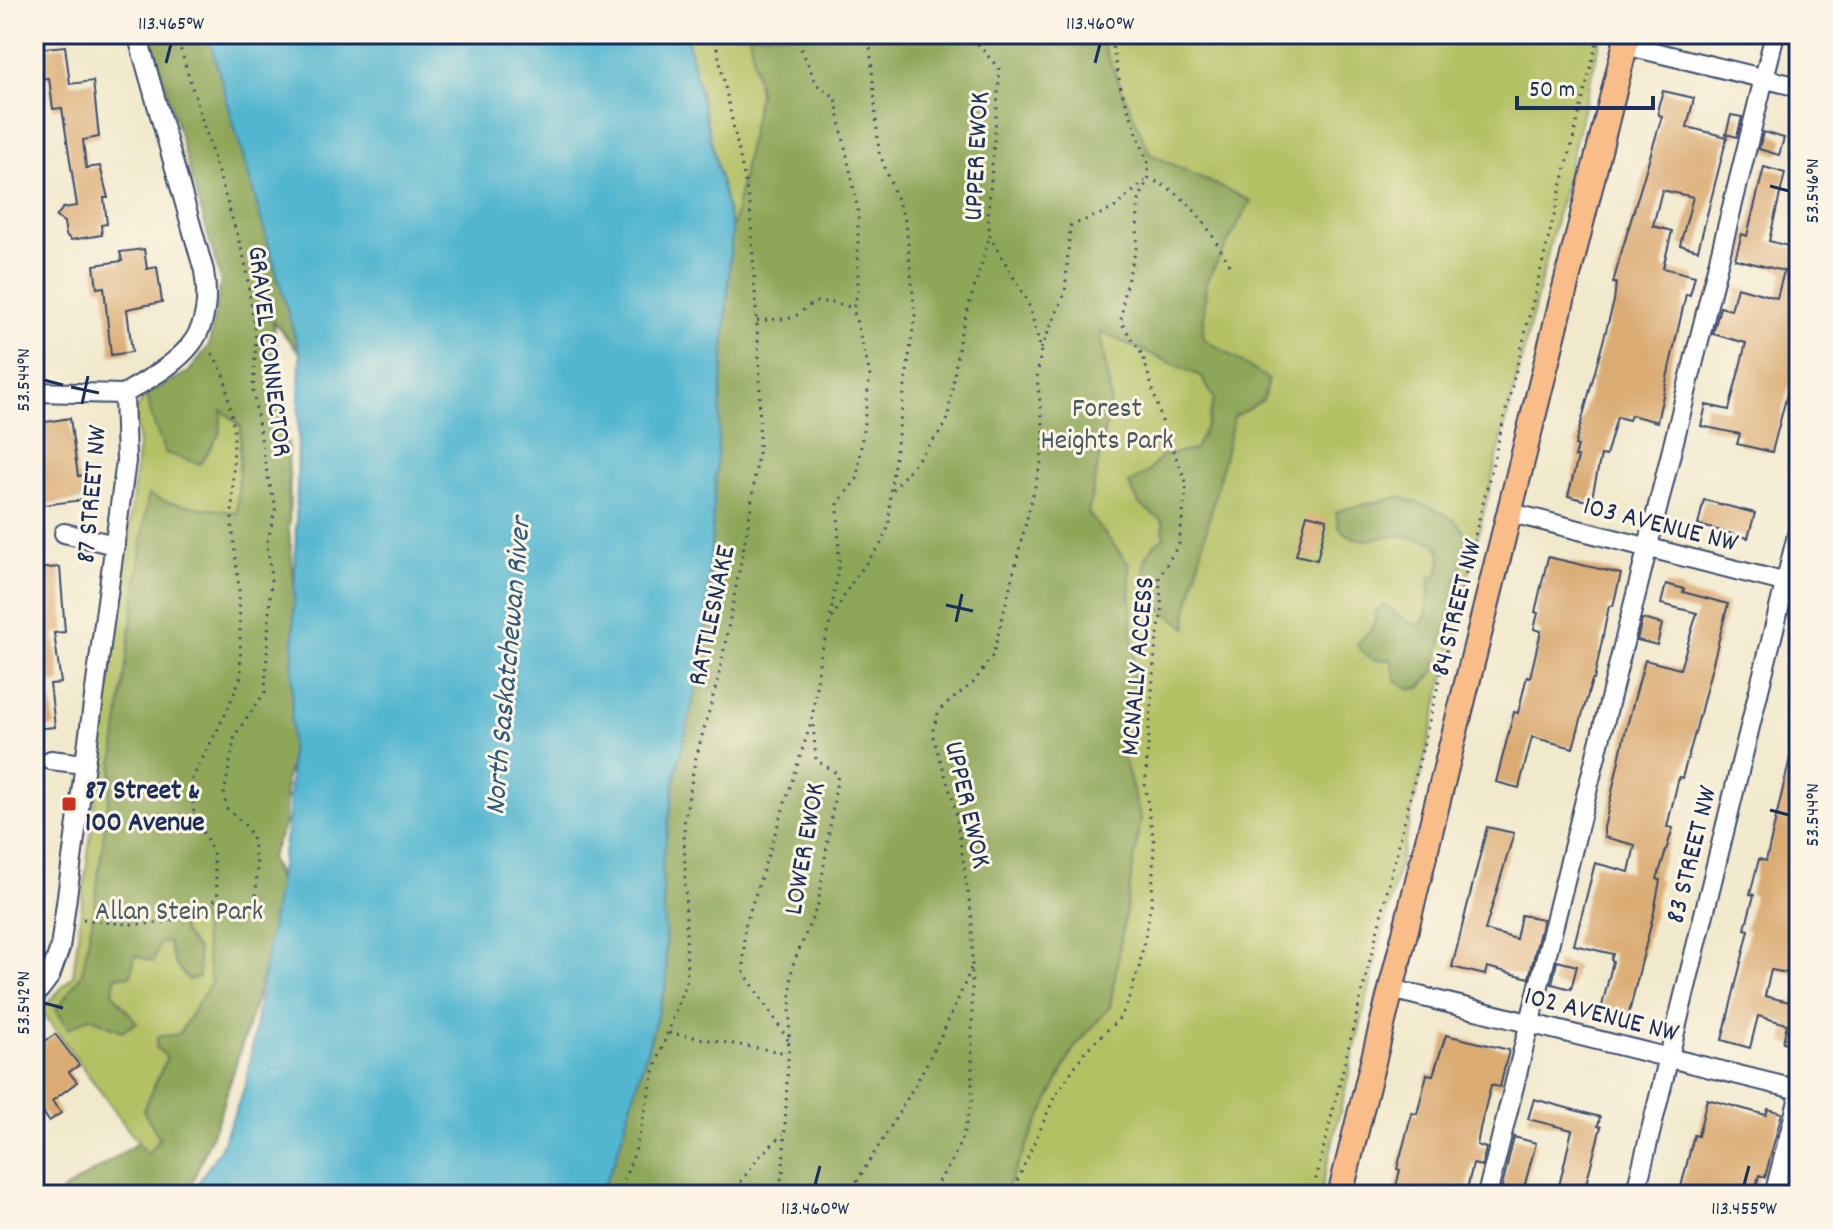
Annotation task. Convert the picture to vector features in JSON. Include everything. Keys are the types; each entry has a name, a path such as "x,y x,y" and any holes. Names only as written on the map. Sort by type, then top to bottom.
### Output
{"main road":[{"name":"84 STREET NW","path":"1340,1195 1627,39"}],"street":[{"name":"87 STREET NW","path":"34,997 50,976 60,948 126,461 124,394 170,366 191,348 200,330 208,293 137,34"},
{"path":"1487,1195 1775,34"},
{"path":"1627,39 1799,87"},
{"path":"34,392 124,394"},
{"name":"103 AVENUE NW","path":"1508,512 1792,584"},
{"name":"83 STREET NW","path":"1635,1195 1792,584 1799,527"},
{"path":"64,533 115,545"},
{"path":"51,760 84,764"},
{"name":"102 AVENUE NW","path":"1391,989 1799,1090"},
{"path":"1774,1195 1799,1097"}],"path":[{"name":"GRAVEL CONNECTOR","path":"176,34 245,261 256,340 253,391 267,474 276,507 267,543 271,578 265,692 235,735 224,794 226,808 247,827 252,837 257,865 256,898 246,912 206,908"},
{"name":"RATTLESNAKE","path":"618,1195 635,1152 655,1068 687,979 684,824 695,761 719,675 750,514 759,445 760,377 750,205 714,34"},
{"path":"776,1195 783,1173 788,1040 744,972 744,929 812,720 820,656 830,623 839,565 838,503 857,479 870,374 853,308 858,292 858,210 835,97 817,85 795,34"},
{"path":"830,623 850,585 882,542 889,525 890,493 915,315 906,223 879,152 869,34"},
{"name":"UPPER EWOK","path":"929,1195 951,1163 963,1136 972,1100 972,918 955,807 932,733 939,710 974,682 993,655 1041,462 1044,433 1037,378 1041,350 1028,302 990,237 988,215 1000,70 969,34"},
{"name":"MCNALLY ACCESS","path":"1011,1195 1054,1098 1085,1051 1118,1020 1126,1007 1139,968 1152,900 1154,842 1145,787 1155,651 1162,610 1159,577 1179,544 1187,484 1164,428 1143,356 1121,322 1124,293 1137,245 1138,203 1148,178 1148,163 1121,89 1110,34"},
{"path":"1312,1195 1599,34"},
{"path":"1041,350 1065,293 1070,226 1113,209 1148,178 1184,198 1231,267"},
{"path":"890,493 947,423 960,336 990,237"},
{"path":"757,321 793,318 814,302 832,302 853,308"},
{"path":"64,915 125,926 163,923 206,908 218,897 213,852 194,815 191,781 241,676 239,589 232,525 234,429 224,375 200,330"},
{"name":"LOWER EWOK","path":"788,1040 792,967 818,904 838,774 816,760 812,720"},
{"path":"848,1195 903,1107 951,1020 972,965"},
{"path":"668,1033 787,1053"},
{"path":"731,1195 759,1157 784,1132"}],"green space":[{"name":"Allan Stein Park","path":"151,34 208,34 300,353 273,321 288,447 289,532 299,632 294,757 286,778 285,824 270,858 279,885 270,951 219,1117 187,1195 57,1195 138,1143 147,1154 160,1138 143,1111 167,1058 156,1047 157,1037 179,1034 211,982 200,915 181,923 183,933 198,951 199,977 189,980 175,964 168,942 159,944 153,962 135,955 131,975 115,977 113,993 137,1023 122,1031 90,1017 69,1029 56,1010 82,974 94,910 148,495 167,502 237,513 241,427 222,410 220,433 200,464 165,453 152,419 147,394 189,372 209,345 221,281"},
{"name":"Forest Heights Park","path":"686,34 1602,34 1320,1195 599,1195 615,1160 667,982 662,865 732,230"},
{"path":"749,34 1098,34 1150,154 1251,201 1206,282 1203,338 1268,379 1263,400 1234,417 1188,607 1187,628 1149,600 1144,565 1150,550 1164,537 1163,521 1140,505 1129,484 1149,471 1161,456 1194,450 1208,423 1214,398 1201,376 1100,332 1111,399 1088,513 1129,564 1135,688 1120,744 1141,819 1110,1007 1074,1048 1003,1195 599,1195 615,1160 667,982 662,865 676,774 732,230 759,92"},
{"name":"Allan Stein Park","path":"272,320 286,423 289,532 298,624 294,757 286,778 285,824 270,858 278,875 257,999 219,1117 187,1195 57,1195 138,1143 41,1010 73,976 139,445 135,411 147,394 189,372 210,345"},
{"path":"1399,497 1449,517 1468,540 1434,672 1420,688 1409,689 1396,680 1391,659 1371,659 1357,644 1372,629 1377,610 1384,605 1411,624 1422,624 1427,613 1430,578 1437,574 1440,565 1439,550 1434,542 1405,537 1356,538 1339,528 1336,512"}],"water":[{"name":"North Saskatchewan River","path":"208,34 686,34 732,230 704,654 676,774 662,865 667,982 615,1160 599,1195 190,1195 220,1149 246,1084 289,816 300,354"}],"building":[{"path":"65,46 70,84 93,81 99,137 83,140 86,168 100,166 108,198 104,198 107,224 101,225 102,235 71,240 66,235 64,222 56,217 63,208 77,206 62,108 53,109 49,78 34,79 34,49"},
{"path":"1663,91 1694,98 1687,127 1727,137 1698,250 1680,245 1693,197 1662,190 1653,226 1672,231 1663,268 1695,276 1690,295 1686,294 1657,422 1631,415 1629,420 1617,417 1606,456 1601,455 1591,502 1568,496 1578,457 1575,457 1578,446 1575,445 1614,301 1616,283 1613,283 1662,116 1658,107"},
{"path":"1731,115 1742,117 1737,137 1726,134"},
{"path":"1763,132 1784,138 1779,155 1759,149"},
{"path":"1764,167 1785,173 1769,241 1799,249 1799,348 1772,452 1737,444 1740,434 1701,426 1706,405 1729,410 1746,343 1713,334 1720,307 1731,310 1737,287 1777,298 1784,271 1735,259 1742,234 1747,236"},
{"path":"144,249 147,269 157,267 162,302 127,309 132,352 111,355 104,287 97,288 94,265 122,261 120,252"},
{"path":"70,418 78,476 85,475 86,482 89,481 91,499 43,505 40,479 34,479 34,424"},
{"path":"1704,500 1755,513 1748,538 1698,525"},
{"path":"1307,514 1327,519 1317,560 1296,555"},
{"path":"1548,557 1621,574 1613,606 1609,606 1594,680 1573,748 1532,737 1519,788 1496,782 1514,712 1518,713 1527,676 1530,677 1541,631 1534,629 1538,613 1535,612"},
{"path":"60,567 65,632 54,633 61,683 50,684 55,727 34,729 34,653 40,652 34,608 34,569"},
{"path":"1666,584 1728,604 1695,733 1682,778 1679,777 1667,827 1673,828 1657,879 1660,880 1654,912 1628,1017 1601,1010 1613,954 1574,945 1595,863 1629,872 1635,845 1604,837 1604,828 1645,660 1680,669 1697,613 1661,604"},
{"path":"1642,619 1662,624 1657,645 1637,640"},
{"path":"1794,741 1799,742 1799,843 1792,868 1798,869 1795,878 1799,879 1799,975 1771,970 1765,996 1793,1003 1794,999 1799,1000 1799,1046 1783,1042 1787,1024 1758,1016 1750,1048 1722,1040 1749,930 1745,929 1754,895 1750,894 1759,859 1766,861"},
{"path":"1487,827 1514,833 1485,930 1516,939 1521,915 1543,919 1529,978 1487,967 1485,975 1452,967"},
{"path":"1557,961 1577,966 1571,989 1552,984"},
{"path":"55,1034 79,1065 69,1072 77,1082 52,1101 61,1113 49,1121 43,1112 34,1119 34,1049"},
{"path":"1446,1035 1509,1050 1500,1087 1491,1085 1480,1129 1477,1145 1486,1148 1482,1166 1473,1164 1467,1189 1454,1186 1453,1195 1394,1195 1400,1170 1397,1169 1412,1113 1417,1114 1427,1074 1433,1075"},
{"path":"1534,1099 1600,1117 1598,1126 1601,1127 1583,1195 1557,1195 1572,1130 1528,1119"},
{"path":"1707,1099 1766,1115 1768,1109 1782,1113 1765,1177 1759,1175 1754,1195 1679,1195"},
{"path":"1514,1137 1536,1143 1522,1195 1501,1190"}],"place":[{"name":"87 Street & 100 Avenue","path":"69,804"}]}
